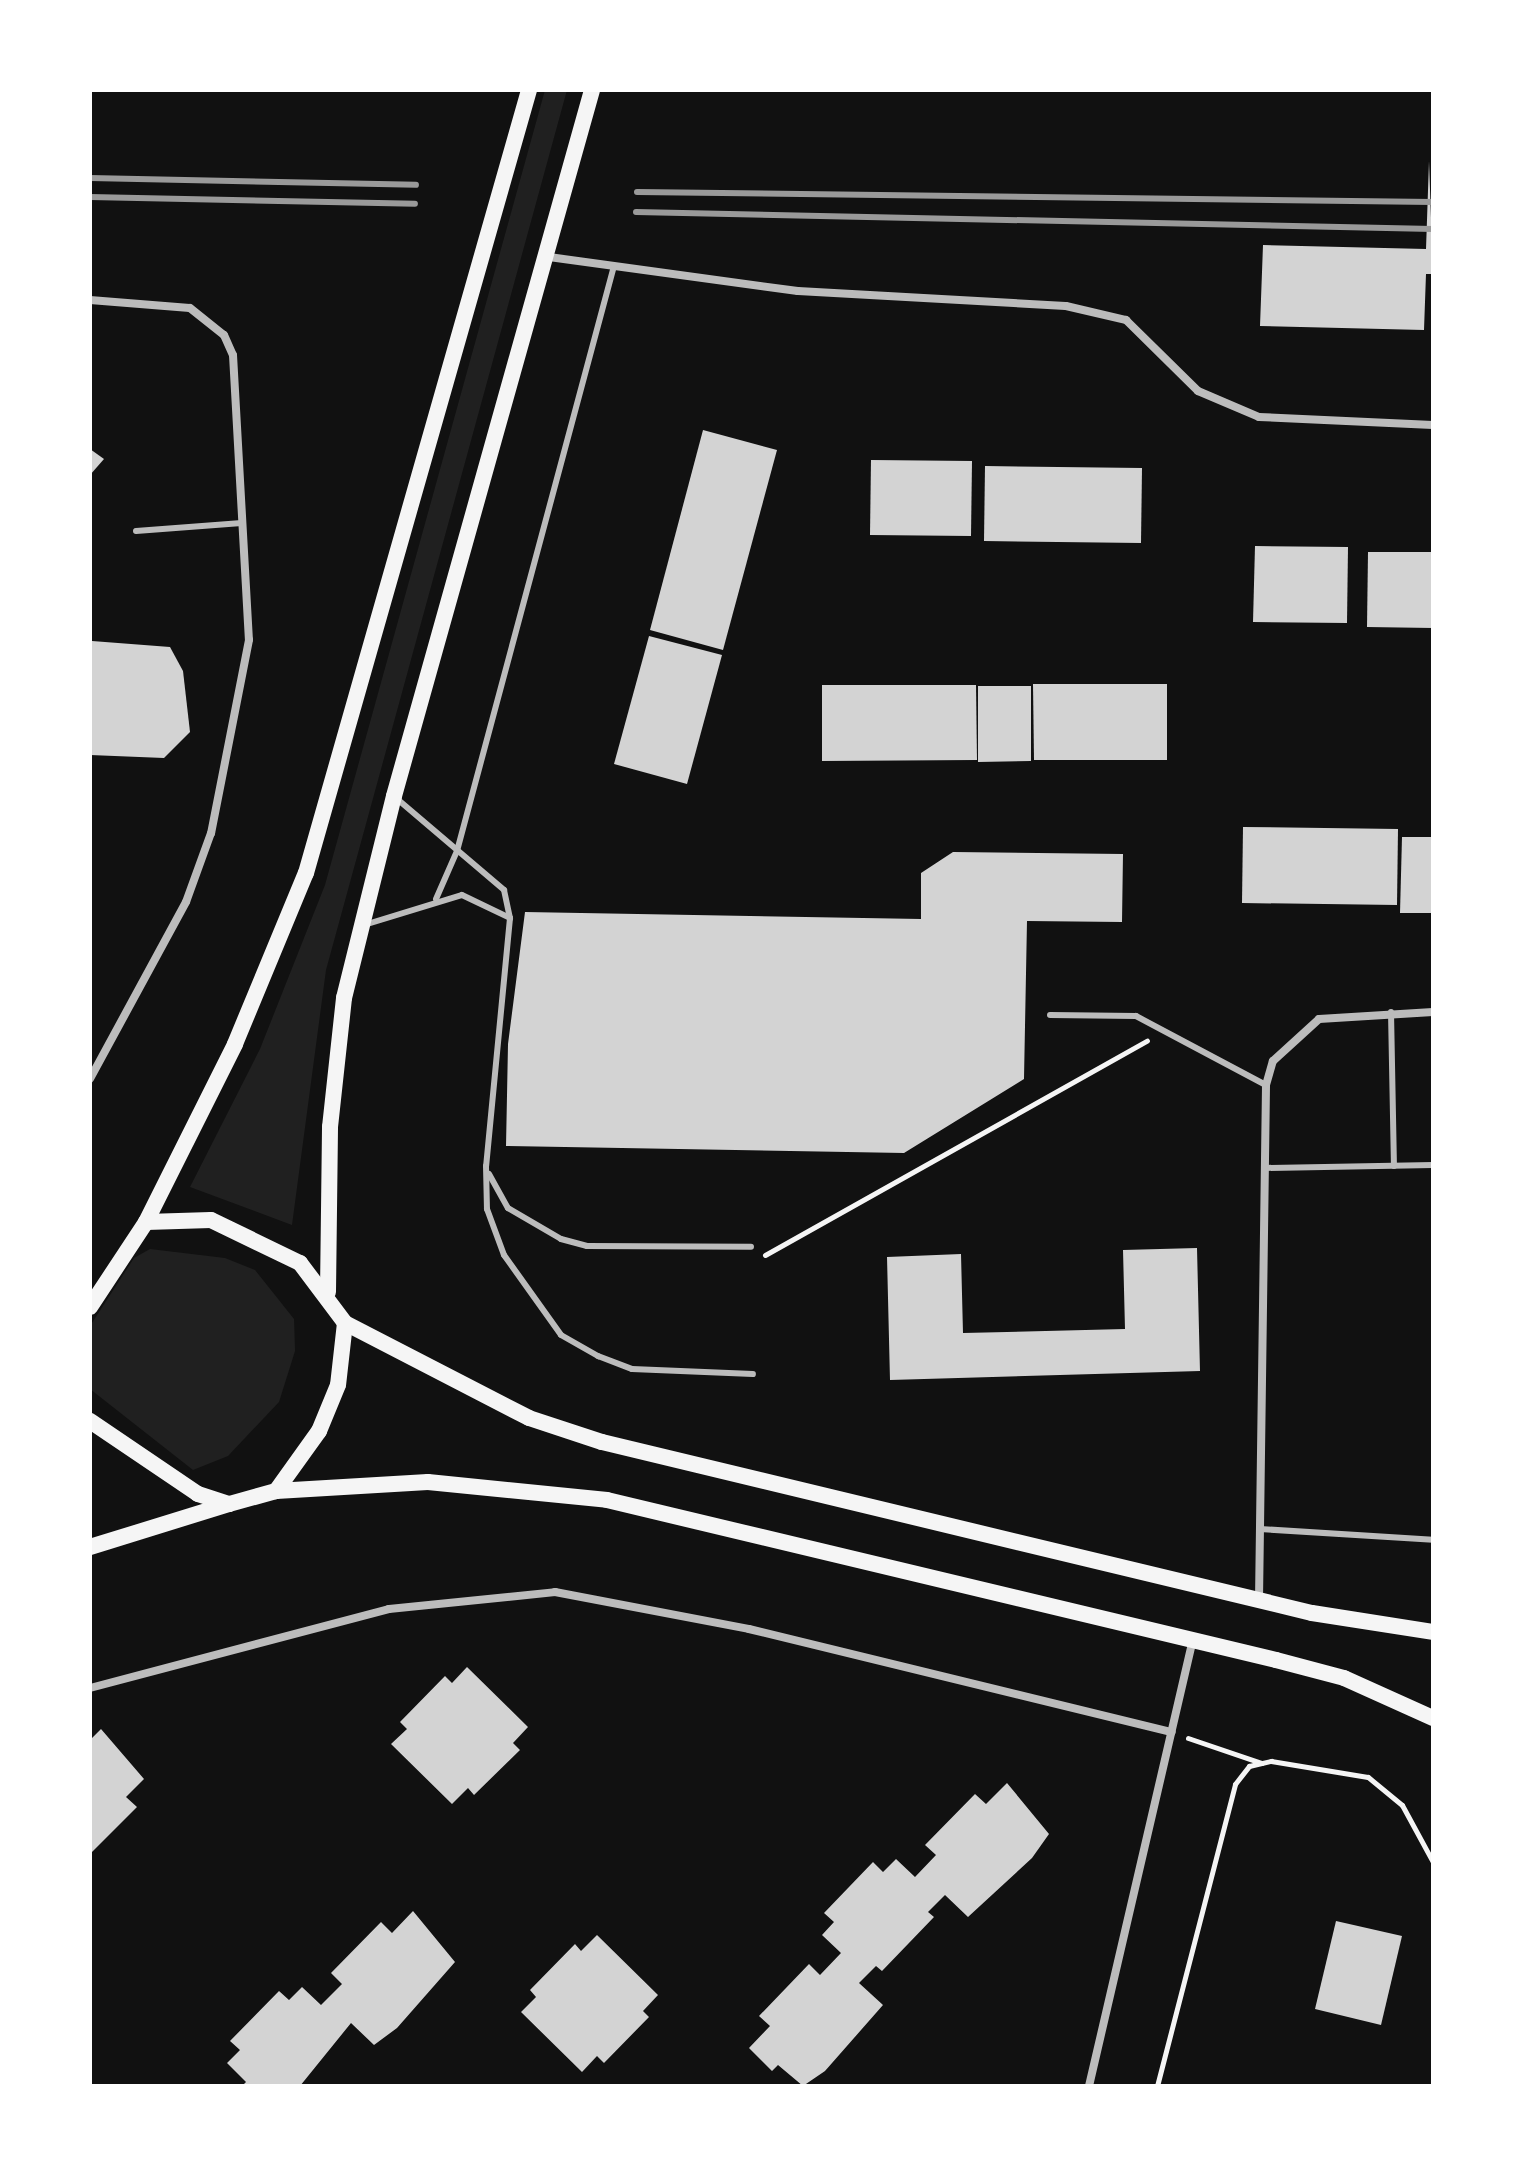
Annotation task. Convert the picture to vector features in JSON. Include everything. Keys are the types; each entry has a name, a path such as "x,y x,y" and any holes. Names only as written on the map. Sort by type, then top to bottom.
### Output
{"main road":[{"path":"90,1307 146,1222 235,1044 306,873 529,90"},
{"path":"328,1292 335,1063 361,926 394,796 549,257 592,90"},
{"path":"146,1222 211,1220 300,1263 328,1292 345,1323 529,1418 602,1442 1259,1601 1433,1632"},
{"path":"276,1491 319,1431 338,1385 345,1323"},
{"path":"90,1421 198,1494 229,1504"},
{"path":"90,1547 276,1491 428,1482 607,1500 1344,1678 1433,1718"}],"street":[{"path":"549,257 798,291 1066,306 1126,320 1198,391 1259,417 1433,425"},
{"path":"90,300 190,308 224,335 233,355 249,640 211,833 180,915 90,1079"},
{"path":"1259,1601 1266,1085 1273,1061 1319,1019 1391,1012 1433,1012"},
{"path":"90,1688 389,1609 555,1592 749,1629 1172,1732"},
{"path":"1089,2086 1194,1640"}],"lane":[{"path":"436,899 457,851 614,266"},
{"path":"136,531 242,523"},
{"path":"394,796 457,851 496,876 510,918 486,1166 487,1209 504,1255 561,1335 632,1369 753,1374"},
{"path":"361,926 436,899 476,898 510,918"},
{"path":"1391,1012 1394,1166"},
{"path":"1050,1015 1136,1016 1169,1029 1266,1085"},
{"path":"1264,1168 1433,1165"},
{"path":"486,1166 508,1208 531,1228 561,1239 587,1246 751,1247"},
{"path":"1260,1529 1433,1540"}],"path":[{"path":"751,1263 1169,1029"},
{"path":"1172,1732 1262,1763 1368,1777 1402,1805 1433,1862"},
{"path":"1157,2086 1235,1784 1249,1766 1262,1763"}],"shaded area":[{"path":"545,90 567,90 326,970 292,1225 190,1187 260,1049 325,885"},
{"path":"150,1249 225,1258 255,1270 294,1319 295,1351 279,1402 228,1456 193,1470 90,1389 90,1326 134,1258"}],"building":[{"path":"1429,161 1433,274 1426,274 1424,330 1260,326 1263,245 1426,249"},
{"path":"703,430 777,450 723,650 650,630"},
{"path":"90,449 104,459 90,475"},
{"path":"871,460 972,461 971,536 870,535"},
{"path":"985,466 1142,468 1141,543 984,541"},
{"path":"1255,546 1348,547 1347,623 1253,622"},
{"path":"1368,552 1433,552 1433,628 1367,627"},
{"path":"649,636 722,655 687,784 614,764"},
{"path":"92,641 170,647 183,671 190,732 164,758 90,755"},
{"path":"1033,684 1167,684 1167,760 1034,760"},
{"path":"822,685 976,685 977,760 822,761"},
{"path":"978,686 1031,686 1031,761 978,762"},
{"path":"1243,827 1398,829 1397,905 1242,903"},
{"path":"1402,837 1433,837 1433,913 1400,913"},
{"path":"953,852 1123,854 1122,922 1027,921 1024,1079 904,1153 506,1146 508,1044 525,912 921,919 921,873"},
{"path":"1197,1248 1200,1371 890,1380 887,1257 961,1254 963,1333 1125,1329 1123,1250"},
{"path":"467,1667 528,1727 513,1743 520,1750 474,1795 468,1788 452,1804 391,1744 407,1729 400,1722 445,1676 452,1683"},
{"path":"101,1729 144,1779 126,1797 137,1807 92,1852 90,1740"},
{"path":"1007,1783 1049,1834 1032,1858 968,1917 945,1895 928,1912 934,1917 882,1971 876,1966 859,1983 883,2005 825,2071 803,2086 778,2065 772,2071 749,2048 770,2026 759,2016 809,1964 820,1975 841,1953 822,1935 834,1922 824,1913 873,1862 883,1872 896,1859 915,1877 936,1855 925,1845 975,1794 986,1804"},
{"path":"413,1911 455,1962 397,2028 374,2045 351,2023 300,2086 242,2086 246,2082 227,2063 240,2050 230,2041 279,1991 289,2000 302,1987 321,2005 342,1984 331,1973 381,1922 392,1933"},
{"path":"1336,1921 1402,1936 1381,2025 1315,2009"},
{"path":"597,1935 658,1995 643,2011 649,2017 604,2063 597,2056 582,2072 521,2012 536,1997 530,1990 575,1944 581,1951"}],"railway":[{"path":"90,178 416,185"},
{"path":"637,192 1433,202"},
{"path":"90,197 415,204"},
{"path":"636,212 1433,229"}]}
